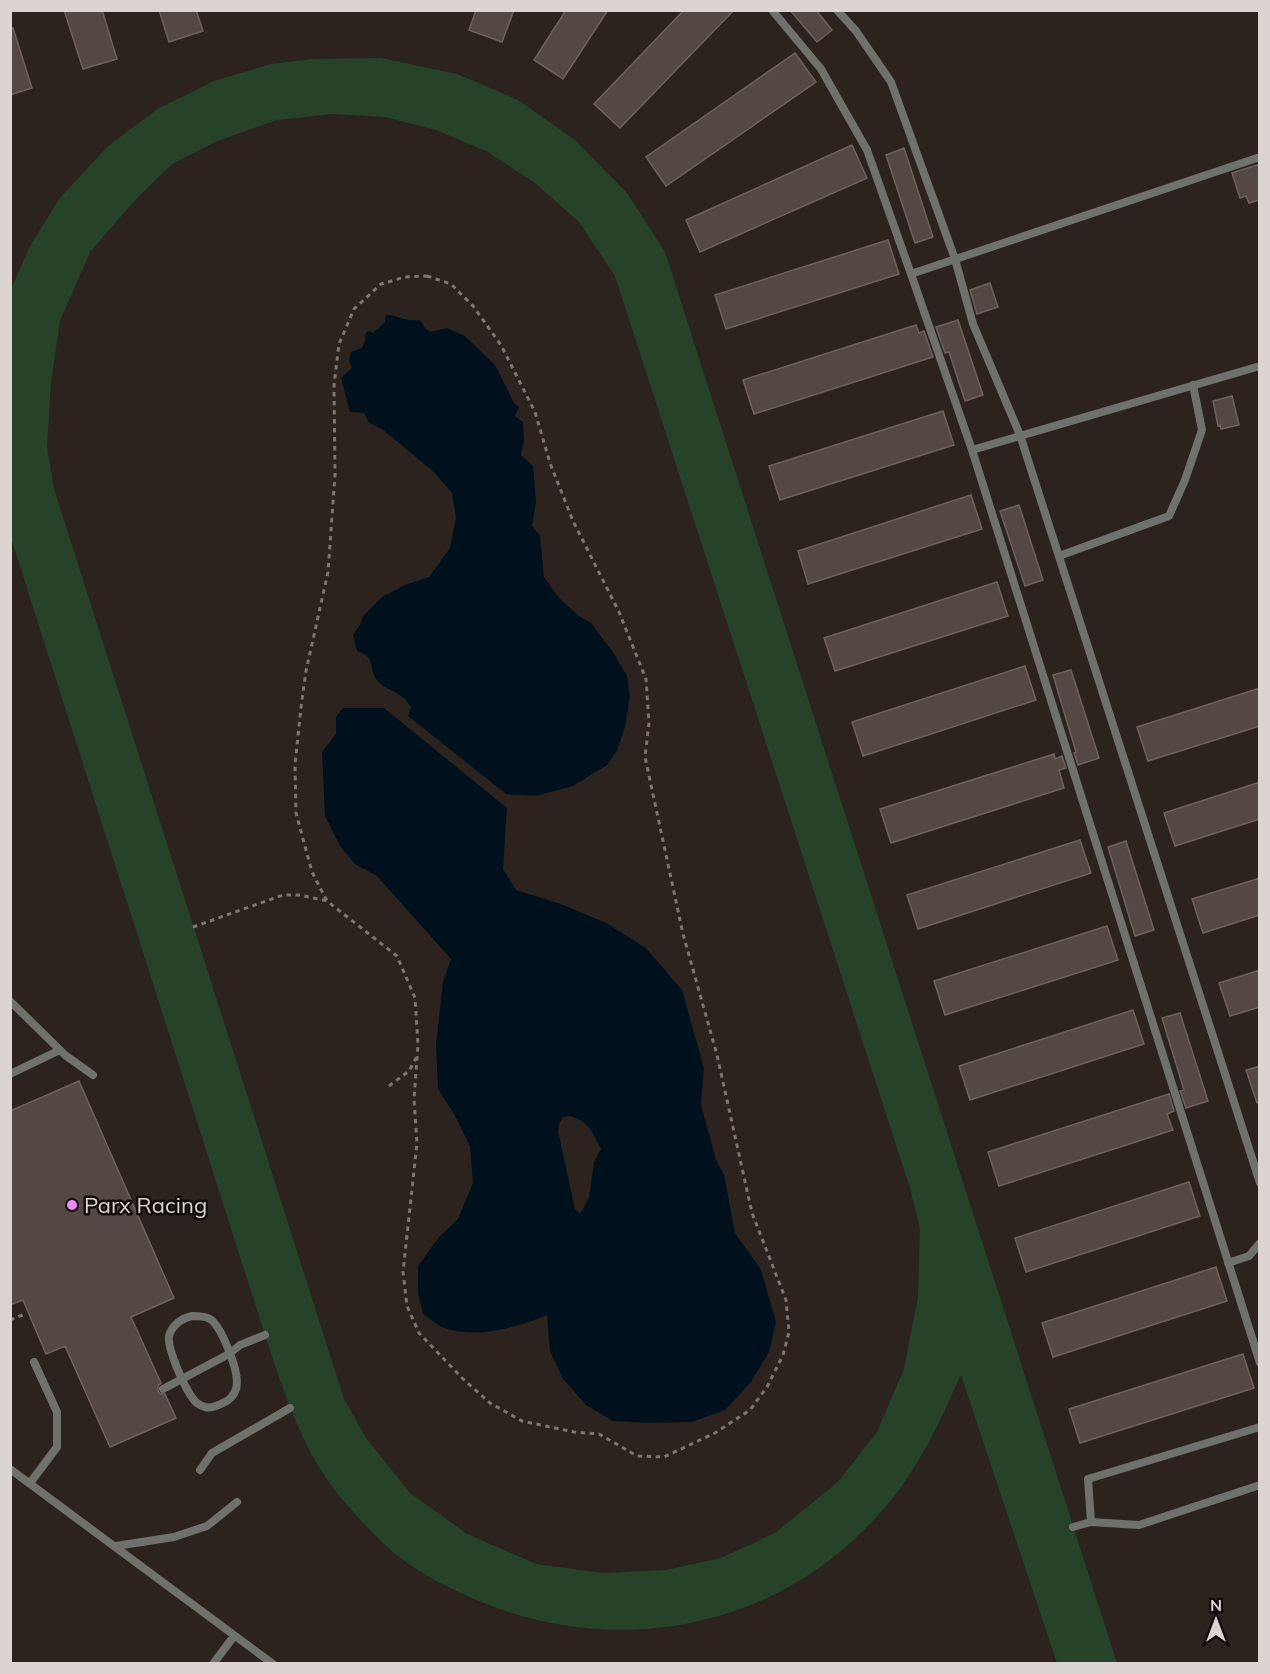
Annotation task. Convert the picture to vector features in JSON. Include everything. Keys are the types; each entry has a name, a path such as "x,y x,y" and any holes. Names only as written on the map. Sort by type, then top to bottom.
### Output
{"lane":[{"path":"772,10 821,69 867,150 972,450 1260,1364"},
{"path":"837,10 856,31 891,82 955,259 973,324 1020,435 1260,1184"},
{"path":"911,274 1260,157"},
{"path":"972,450 1260,366"},
{"path":"1059,556 1169,516 1185,480 1202,430 1193,386"},
{"path":"10,1001 60,1050 93,1074"},
{"path":"10,1074 60,1050"},
{"path":"1228,1263 1249,1256 1260,1243"},
{"path":"201,1316 211,1319 219,1329 230,1354 237,1377 237,1388 231,1398 217,1406 207,1408 194,1401 183,1379 169,1347 170,1334 175,1325 184,1317 201,1316"},
{"path":"163,1389 230,1354 240,1345 265,1335"},
{"path":"30,1483 57,1447 57,1412 34,1362"},
{"path":"200,1470 212,1453 290,1408"},
{"path":"1091,1522 1088,1479 1260,1427"},
{"path":"10,1469 273,1664"},
{"path":"1073,1527 1091,1522 1139,1525 1260,1485"},
{"path":"116,1546 174,1537 207,1526 237,1502"},
{"path":"213,1664 234,1636"}],"path":[{"path":"427,276 451,284 473,306 501,345 535,412 550,463 573,521 619,612 646,679 649,723 645,757 683,934 717,1055 752,1214 786,1300 789,1332 783,1355 767,1387 750,1410 715,1433 664,1457 637,1456 599,1434 574,1432 522,1421 514,1417 490,1403 419,1333 407,1306 403,1272 417,1143 414,1099 417,1056 415,998 397,956 327,901 312,872 296,813 295,765 306,671 328,572 334,475 334,385 339,344 354,309 381,284 405,277 427,276"},
{"path":"193,927 283,895 300,895 327,901"},
{"path":"389,1086 409,1071 417,1056"},
{"path":"10,1320 25,1314"}],"green space":[{"path":"381,58 457,74 518,100 575,140 627,193 665,252 1117,1663 1057,1663 961,1375 910,1475 869,1525 828,1561 784,1589 736,1610 686,1624 634,1630 582,1628 530,1618 479,1601 428,1576 399,1557 366,1526 333,1487 308,1447 288,1403 265,1335 11,538 10,292 30,246 60,198 108,146 159,108 214,81 271,64 313,59","holes":["333,114 385,117 436,130 488,152 535,183 579,222 615,276 910,1188 920,1229 918,1297 904,1369 877,1432 838,1482 775,1533 721,1558 666,1570 603,1573 536,1564 467,1534 410,1493 366,1438 344,1399 54,489 47,447 51,382 60,321 90,252 136,199 172,164 215,142 276,120"]}],"water":[{"path":"386,315 420,320 430,332 447,328 465,336 495,365 514,403 519,407 515,416 523,422 524,441 521,455 533,466 536,502 532,526 540,535 544,577 559,598 579,616 591,623 613,652 627,676 630,696 625,727 617,751 607,765 573,786 536,796 506,794 408,716 411,707 404,698 379,683 368,657 357,651 353,635 363,616 382,597 405,585 429,577 450,548 456,518 452,493 434,472 382,429 369,423 364,413 350,412 341,378 352,368 349,361 351,352 362,348 366,338 365,334 368,331 373,333 385,322"},
{"path":"343,708 384,708 507,808 503,869 516,890 561,904 606,923 646,948 682,990 704,1068 701,1105 716,1160 724,1175 735,1233 761,1270 776,1322 769,1352 751,1382 725,1410 692,1422 613,1421 586,1405 563,1379 550,1351 547,1315 509,1328 468,1332 442,1327 423,1314 418,1293 418,1266 439,1237 458,1219 473,1183 470,1146 438,1089 436,1044 443,982 451,959 376,875 356,865 340,846 325,816 322,752 336,734 336,717","holes":["563,1117 577,1118 590,1128 601,1149 594,1162 589,1198 580,1214 575,1209 558,1131"]}],"building":[{"path":"64,10 102,10 117,59 83,69"},
{"path":"159,10 196,10 203,31 169,42"},
{"path":"476,10 514,10 502,42 469,30"},
{"path":"566,10 608,10 563,79 534,60"},
{"path":"684,10 734,10 620,128 594,104"},
{"path":"790,10 816,10 832,30 817,42"},
{"path":"13,28 32,88 10,95 10,29"},
{"path":"795,53 816,82 666,186 646,157"},
{"path":"852,145 867,178 700,252 686,220"},
{"path":"904,148 933,237 915,243 886,155"},
{"path":"1260,164 1260,200 1249,203 1246,196 1240,198 1232,173"},
{"path":"888,240 899,274 726,329 715,295"},
{"path":"990,283 998,307 977,314 970,290"},
{"path":"958,320 983,395 965,401 949,352 945,353 936,327"},
{"path":"916,325 919,333 924,331 933,357 754,414 743,380"},
{"path":"1232,396 1239,425 1221,429 1220,425 1218,426 1213,401"},
{"path":"943,411 954,445 780,500 769,466"},
{"path":"971,495 982,529 808,584 798,551"},
{"path":"1019,505 1043,580 1025,586 1000,511"},
{"path":"997,582 1008,616 835,671 824,638"},
{"path":"1025,666 1036,700 863,756 852,722"},
{"path":"1071,670 1099,758 1078,765 1053,675"},
{"path":"1260,688 1260,726 1148,761 1137,727"},
{"path":"1054,754 1055,759 1062,756 1066,768 1059,770 1064,788 891,843 880,809"},
{"path":"1260,782 1260,819 1175,846 1164,813"},
{"path":"1080,840 1091,873 918,929 907,895"},
{"path":"1126,841 1154,930 1135,936 1108,847"},
{"path":"1260,878 1260,915 1203,933 1192,899"},
{"path":"1107,926 1118,960 945,1015 934,981"},
{"path":"1260,970 1260,1007 1230,1016 1219,983"},
{"path":"1133,1010 1144,1044 970,1100 959,1066"},
{"path":"1180,1013 1208,1101 1186,1108 1180,1091 1184,1090 1162,1018"},
{"path":"1260,1066 1260,1103 1257,1103 1246,1070"},
{"name":"Parx Racing","path":"79,1081 174,1298 131,1317 161,1383 158,1391 160,1394 165,1394 176,1418 110,1447 65,1346 46,1354 23,1300 10,1305 10,1111"},
{"path":"1169,1094 1174,1111 1167,1114 1173,1130 999,1186 988,1152"},
{"path":"1189,1182 1200,1216 1026,1272 1015,1238"},
{"path":"1216,1267 1227,1301 1053,1357 1042,1323"},
{"path":"1243,1354 1254,1388 1080,1443 1069,1409"}],"place":[{"name":"Parx Racing","path":"72,1205"}]}
